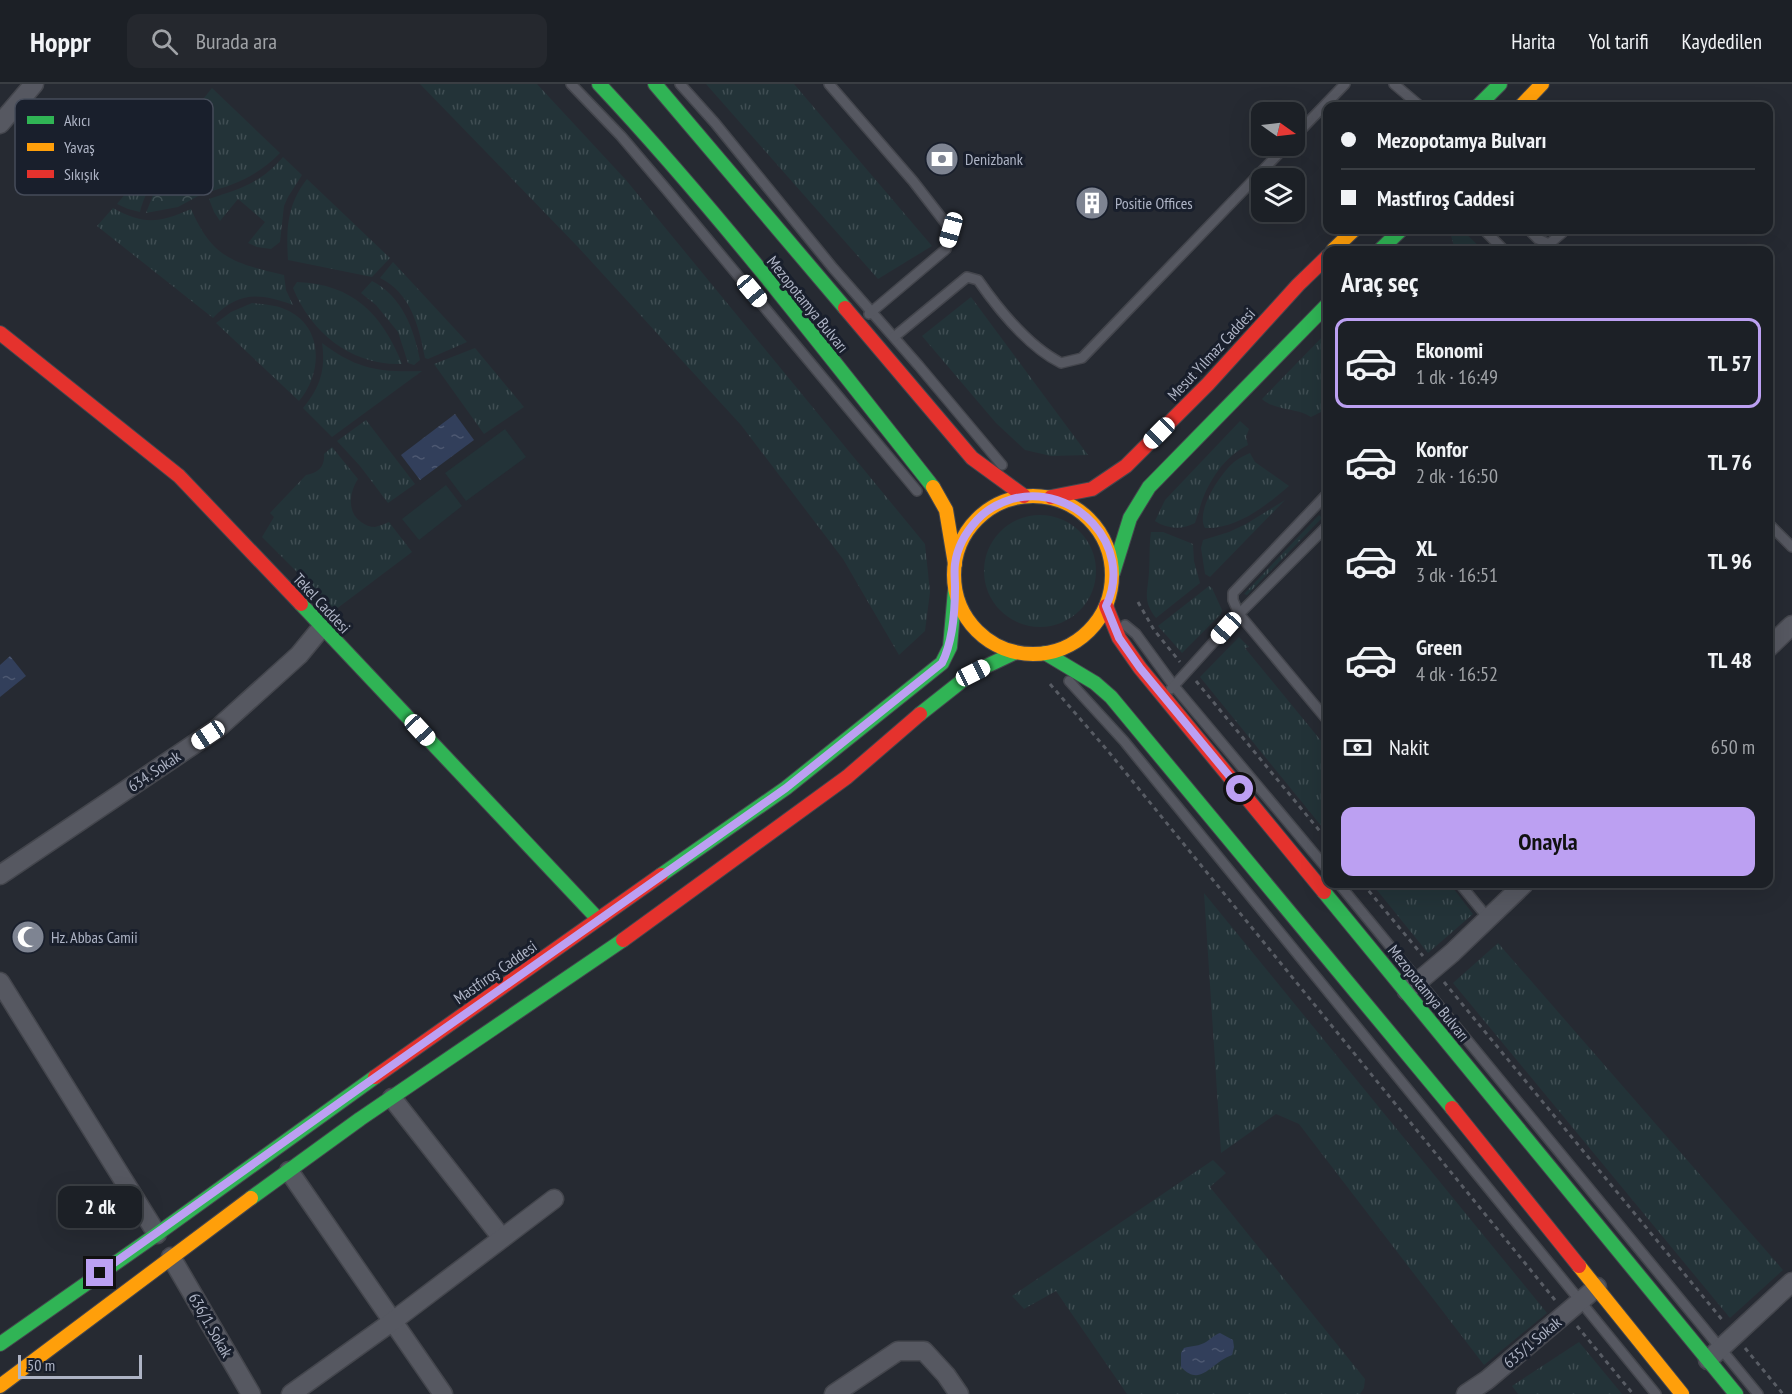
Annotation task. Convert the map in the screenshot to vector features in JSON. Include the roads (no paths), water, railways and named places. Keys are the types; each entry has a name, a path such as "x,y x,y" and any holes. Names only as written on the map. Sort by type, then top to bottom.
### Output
{"main road":[{"name":"Mezopotamya Bulvarı","path":"599,84 629,116 779,293 935,490 946,510 955,564"},
{"name":"Mezopotamya Bulvarı","path":"655,84 972,458 1024,496"},
{"path":"1482,102 1500,84"},
{"path":"1525,102 1542,84"},
{"path":"1337,246 1350,234"},
{"path":"1384,246 1397,234"},
{"name":"Mesut Yılmaz Caddesi","path":"1051,497 1092,489 1126,466 1208,384 1323,261"},
{"path":"1113,573 1108,547 1095,524 1075,507 1051,497 1024,496 999,503 978,518 962,539 955,564 955,590 962,612 976,630 993,644 1014,653 1047,655 1082,639 1107,609 1113,573 1126,524 1136,503 1323,309"},
{"name":"Tekel Caddesi","path":"0,333 179,476 598,920"},
{"name":"Mastfıroş Caddesi","path":"0,1344 786,788 942,663 950,647 955,590"},
{"name":"Mezopotamya Bulvarı","path":"1107,609 1119,638 1140,668 1323,873"},
{"path":"0,1386 289,1171 392,1098 589,965 847,777 878,753 931,705 973,673 1014,653"},
{"path":"1047,655 1095,683 1111,697 1422,1070 1682,1394"},
{"name":"Mezopotamya Bulvarı","path":"1337,888 1420,980 1715,1354 1736,1394"}],"street":[{"path":"21,99 34,84"},
{"path":"0,124 15,106"},
{"path":"1773,643 1792,625"},
{"name":"634. Sokak","path":"0,875 218,728 298,655 322,627"},
{"path":"1420,980 1520,888"},
{"path":"0,982 157,1234"},
{"path":"392,1098 502,1238"},
{"path":"289,1171 443,1394"},
{"path":"291,1394 393,1321 554,1198"},
{"name":"636/1. Sokak","path":"171,1257 251,1394"},
{"path":"1715,1354 1792,1282"},
{"name":"635/1 Sokak","path":"1466,1394 1487,1380 1597,1287"},
{"path":"834,1394 898,1351 924,1351 958,1394"}],"lane":[{"path":"572,84 659,180 925,500"},
{"path":"680,84 715,123 833,268 1001,464 1024,496"},
{"path":"829,84 913,181 951,230 946,249 857,322"},
{"path":"1328,102 1345,84"},
{"path":"1394,84 1415,102"},
{"path":"1305,126 1323,107"},
{"path":"894,337 967,278 978,280 996,306 1046,356 1061,363 1082,358 1276,156"},
{"path":"1488,234 1500,246"},
{"path":"1533,234 1549,244 1561,234"},
{"path":"1323,498 1233,592 1233,600 1239,614 1323,715"},
{"path":"939,526 955,564"},
{"path":"1773,528 1792,547"},
{"path":"1164,697 1239,614 1323,530"},
{"path":"1107,609 1136,634 1174,686 1323,864"},
{"path":"1047,655 1124,741 1656,1394"},
{"path":"1342,888 1420,980"},
{"path":"1463,888 1488,918"},
{"path":"1715,1354 1758,1394"}],"water":[{"path":"455,414 474,440 420,480 401,455"},
{"path":"10,656 26,676 0,697 0,665"},
{"path":"1220,1333 1233,1340 1232,1355 1200,1375 1188,1373 1181,1367 1181,1353 1184,1348 1204,1343"}],"place":[{"name":"Denizbank","path":"942,159"},
{"name":"Positie Offices","path":"1092,203"},
{"name":"Hz. Abbas Camii","path":"28,937"}]}
